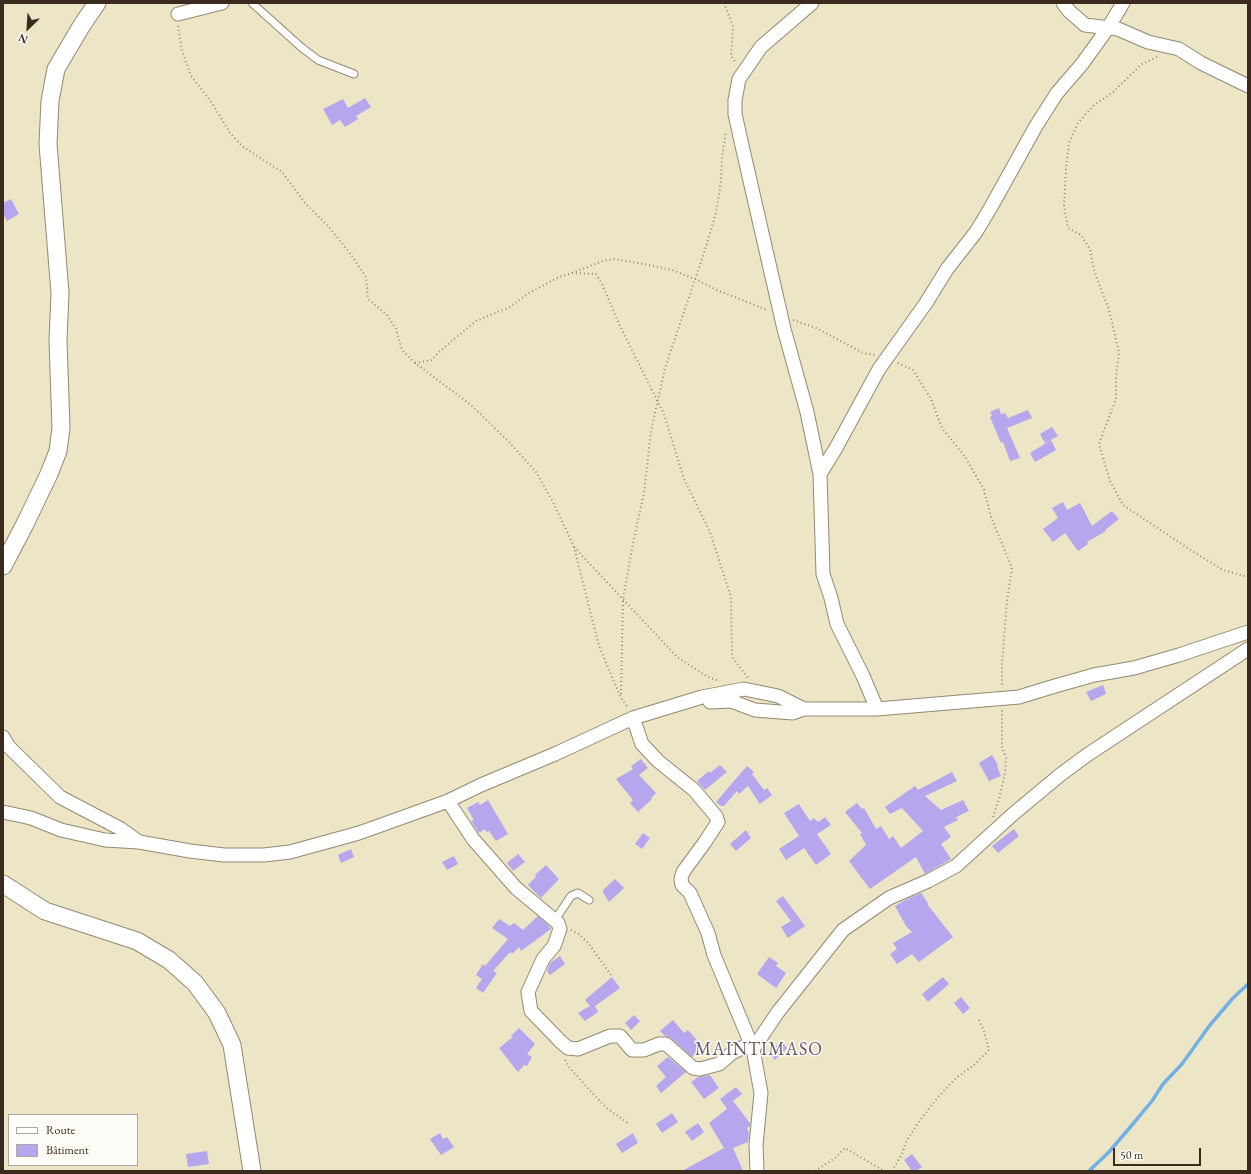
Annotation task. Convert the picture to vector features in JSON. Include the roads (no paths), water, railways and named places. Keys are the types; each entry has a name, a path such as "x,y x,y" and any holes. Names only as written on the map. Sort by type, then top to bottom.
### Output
{"street":[{"path":"3,566 30,515 49,474 58,451 62,428 58,341 60,293 48,144 50,101 56,69 97,3"},
{"path":"178,14 222,3"},
{"path":"812,3 761,47 739,79 734,100 735,114 782,316 807,412 820,474 822,574 831,598 837,624 864,676 877,709"},
{"path":"1063,3 1069,11 1085,25 1118,29 1148,42 1179,49 1201,63 1248,86"},
{"path":"820,474 836,448 879,369 926,303 947,269 976,232 1036,126 1057,93 1082,64 1108,28 1123,3"},
{"path":"676,705 731,701 755,710 793,713 804,709 877,709 1019,697 1094,675 1134,668 1248,632"},
{"path":"448,801 473,839 516,888 556,922 560,929 554,946 543,959 528,992 531,1011 560,1042 568,1048 578,1049 610,1036 620,1036 632,1050 644,1050 659,1044 666,1044 693,1068 700,1069 719,1064 732,1053 752,1046 843,930 889,898 928,881 956,866 1060,775 1248,649"},
{"path":"3,812 31,818 61,830 105,840 139,842 224,855 264,855 290,852 359,833 448,801 633,718 702,697 744,689 778,696 804,709"},
{"path":"633,718 642,744 658,761 694,790 716,816 718,822 683,872 680,879 682,885 690,893 708,933 714,956 752,1046 761,1093 756,1145 757,1171"},
{"path":"3,737 9,747 60,797 121,829 139,842"},
{"path":"3,884 45,911 137,941 169,960 195,982 217,1013 232,1045 252,1171"}],"lane":[{"path":"252,3 301,47 318,60 354,74"},
{"path":"556,922 571,896 578,894 589,900"}],"waterway":[{"path":"1089,1171 1109,1152 1132,1125 1152,1101 1163,1084 1182,1064 1210,1025 1233,998 1248,984"}],"district":[{"name":"MAINTIMASO","path":"759,1050"}]}
